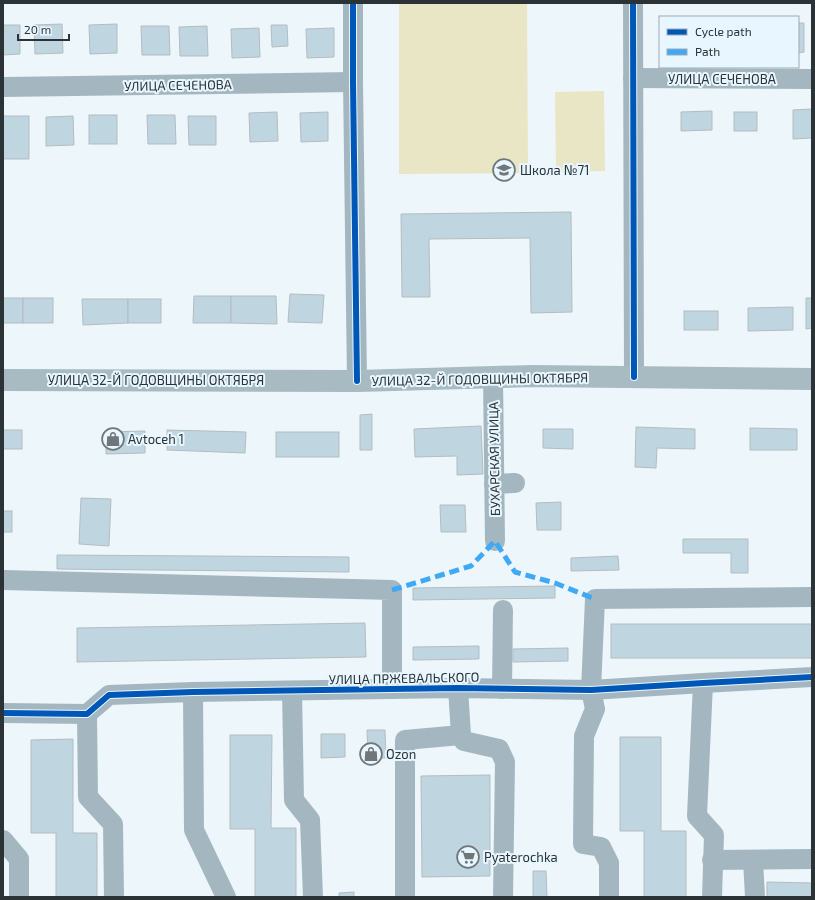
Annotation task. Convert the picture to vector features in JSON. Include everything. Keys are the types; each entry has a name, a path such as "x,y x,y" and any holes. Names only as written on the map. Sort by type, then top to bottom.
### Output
{"main road":[{"name":"УЛИЦА 32-Й ГОДОВЩИНЫ ОКТЯБРЯ","path":"3,380 357,381 493,376 812,379"}],"street":[{"path":"353,3 357,381"},
{"path":"633,3 634,377"},
{"name":"УЛИЦА СЕЧЕНОВА","path":"633,78 812,79"},
{"name":"УЛИЦА СЕЧЕНОВА","path":"3,87 353,82"},
{"name":"БУХАРСКАЯ УЛИЦА","path":"493,376 494,541"},
{"path":"494,484 515,483"},
{"path":"3,580 392,590 392,689"},
{"path":"609,897 609,864 601,847 583,844 584,736 595,709 591,690 595,599 812,596"},
{"path":"502,689 503,610"},
{"name":"УЛИЦА ПРЖЕВАЛЬСКОГО","path":"86,714 109,695 193,692 458,688 591,690 812,678"},
{"path":"702,683 697,816 714,835 712,897"},
{"path":"458,688 460,735 464,741 499,748 505,762 503,897"},
{"path":"292,691 294,800 310,820 313,897"},
{"path":"193,692 194,830 226,897"},
{"path":"3,713 86,714 88,797 113,824 114,897"},
{"path":"405,897 405,740 460,735"},
{"path":"3,840 19,859 19,897"},
{"path":"712,860 812,859"},
{"path":"753,860 754,897"}],"shaded area":[{"path":"399,3 527,3 528,173 399,174"},
{"path":"604,91 605,171 556,172 555,92"}],"building":[{"path":"799,23 804,23 804,52 799,53"},
{"path":"62,24 63,53 35,54 34,25"},
{"path":"117,24 117,53 90,54 89,25"},
{"path":"3,25 20,25 20,54 3,55"},
{"path":"271,25 287,25 288,46 272,47"},
{"path":"141,26 169,26 170,55 142,55"},
{"path":"207,26 208,56 180,56 179,27"},
{"path":"259,28 260,57 232,58 231,29"},
{"path":"334,28 334,57 307,58 306,29"},
{"path":"812,109 812,138 793,139 793,110"},
{"path":"712,111 712,130 681,131 681,112"},
{"path":"277,112 278,141 250,142 249,113"},
{"path":"328,112 328,141 301,142 300,113"},
{"path":"734,112 757,112 757,131 734,131"},
{"path":"89,115 117,115 117,144 89,144"},
{"path":"147,115 175,115 176,144 148,144"},
{"path":"3,116 29,116 29,159 3,159"},
{"path":"73,116 74,145 46,146 46,117"},
{"path":"188,116 216,116 216,145 189,145"},
{"path":"571,212 572,312 531,313 530,238 429,239 430,297 402,297 401,214"},
{"path":"290,294 324,295 322,323 288,322"},
{"path":"194,296 231,296 231,323 193,323"},
{"path":"231,296 276,296 277,324 231,323"},
{"path":"3,298 23,298 23,323 3,323"},
{"path":"23,298 53,298 53,323 23,323"},
{"path":"806,298 812,298 812,328 806,329"},
{"path":"82,299 128,299 128,323 83,325"},
{"path":"128,299 161,299 161,323 128,323"},
{"path":"793,307 793,330 748,331 748,308"},
{"path":"684,311 718,311 718,330 684,330"},
{"path":"372,414 372,450 360,450 360,415"},
{"path":"481,426 483,474 457,475 457,456 415,457 414,429"},
{"path":"636,427 695,429 695,449 657,448 656,468 635,467"},
{"path":"750,428 797,429 797,450 750,450"},
{"path":"543,429 573,429 573,449 543,448"},
{"path":"3,430 22,430 22,449 3,449"},
{"path":"167,430 246,432 245,453 167,450"},
{"path":"145,431 145,453 106,454 106,432"},
{"path":"276,432 339,432 339,457 276,457"},
{"path":"81,498 111,499 109,546 79,544"},
{"path":"561,502 561,530 537,530 536,503"},
{"path":"440,505 465,505 466,532 441,532"},
{"path":"3,511 12,511 12,532 3,532"},
{"path":"683,539 748,539 748,573 731,573 731,553 683,553"},
{"path":"57,555 349,557 349,572 57,569"},
{"path":"618,556 619,570 571,571 571,558"},
{"path":"555,586 555,598 413,600 413,588"},
{"path":"365,623 366,657 77,662 77,628"},
{"path":"611,624 812,624 812,658 611,658"},
{"path":"479,646 479,659 413,660 413,647"},
{"path":"568,648 568,661 513,662 513,649"},
{"path":"367,730 385,730 386,758 368,758"},
{"path":"321,734 345,734 345,757 321,758"},
{"path":"230,735 272,735 271,828 296,828 296,897 255,897 255,829 230,829"},
{"path":"620,737 661,737 661,831 686,831 686,897 644,897 644,831 620,831"},
{"path":"73,739 73,833 97,833 97,897 56,897 56,833 31,833 31,740"},
{"path":"490,775 490,876 422,877 421,776"},
{"path":"533,871 546,871 547,897 533,897"},
{"path":"767,882 812,883 812,897 767,897"},
{"path":"354,892 354,897 339,897 339,893"}],"marked path":[{"path":"392,590 471,566 495,541 515,572 555,583 595,599"}],"cycle path":[{"path":"353,3 357,381"},
{"path":"633,3 634,377"},
{"path":"3,713 87,714 109,695 193,692 458,688 591,690 812,677"}],"place":[{"name":"Школа №71","path":"504,170"},
{"name":"Avtoceh 1","path":"113,439"},
{"name":"Ozon","path":"371,754"},
{"name":"Pyaterochka","path":"468,857"}]}
